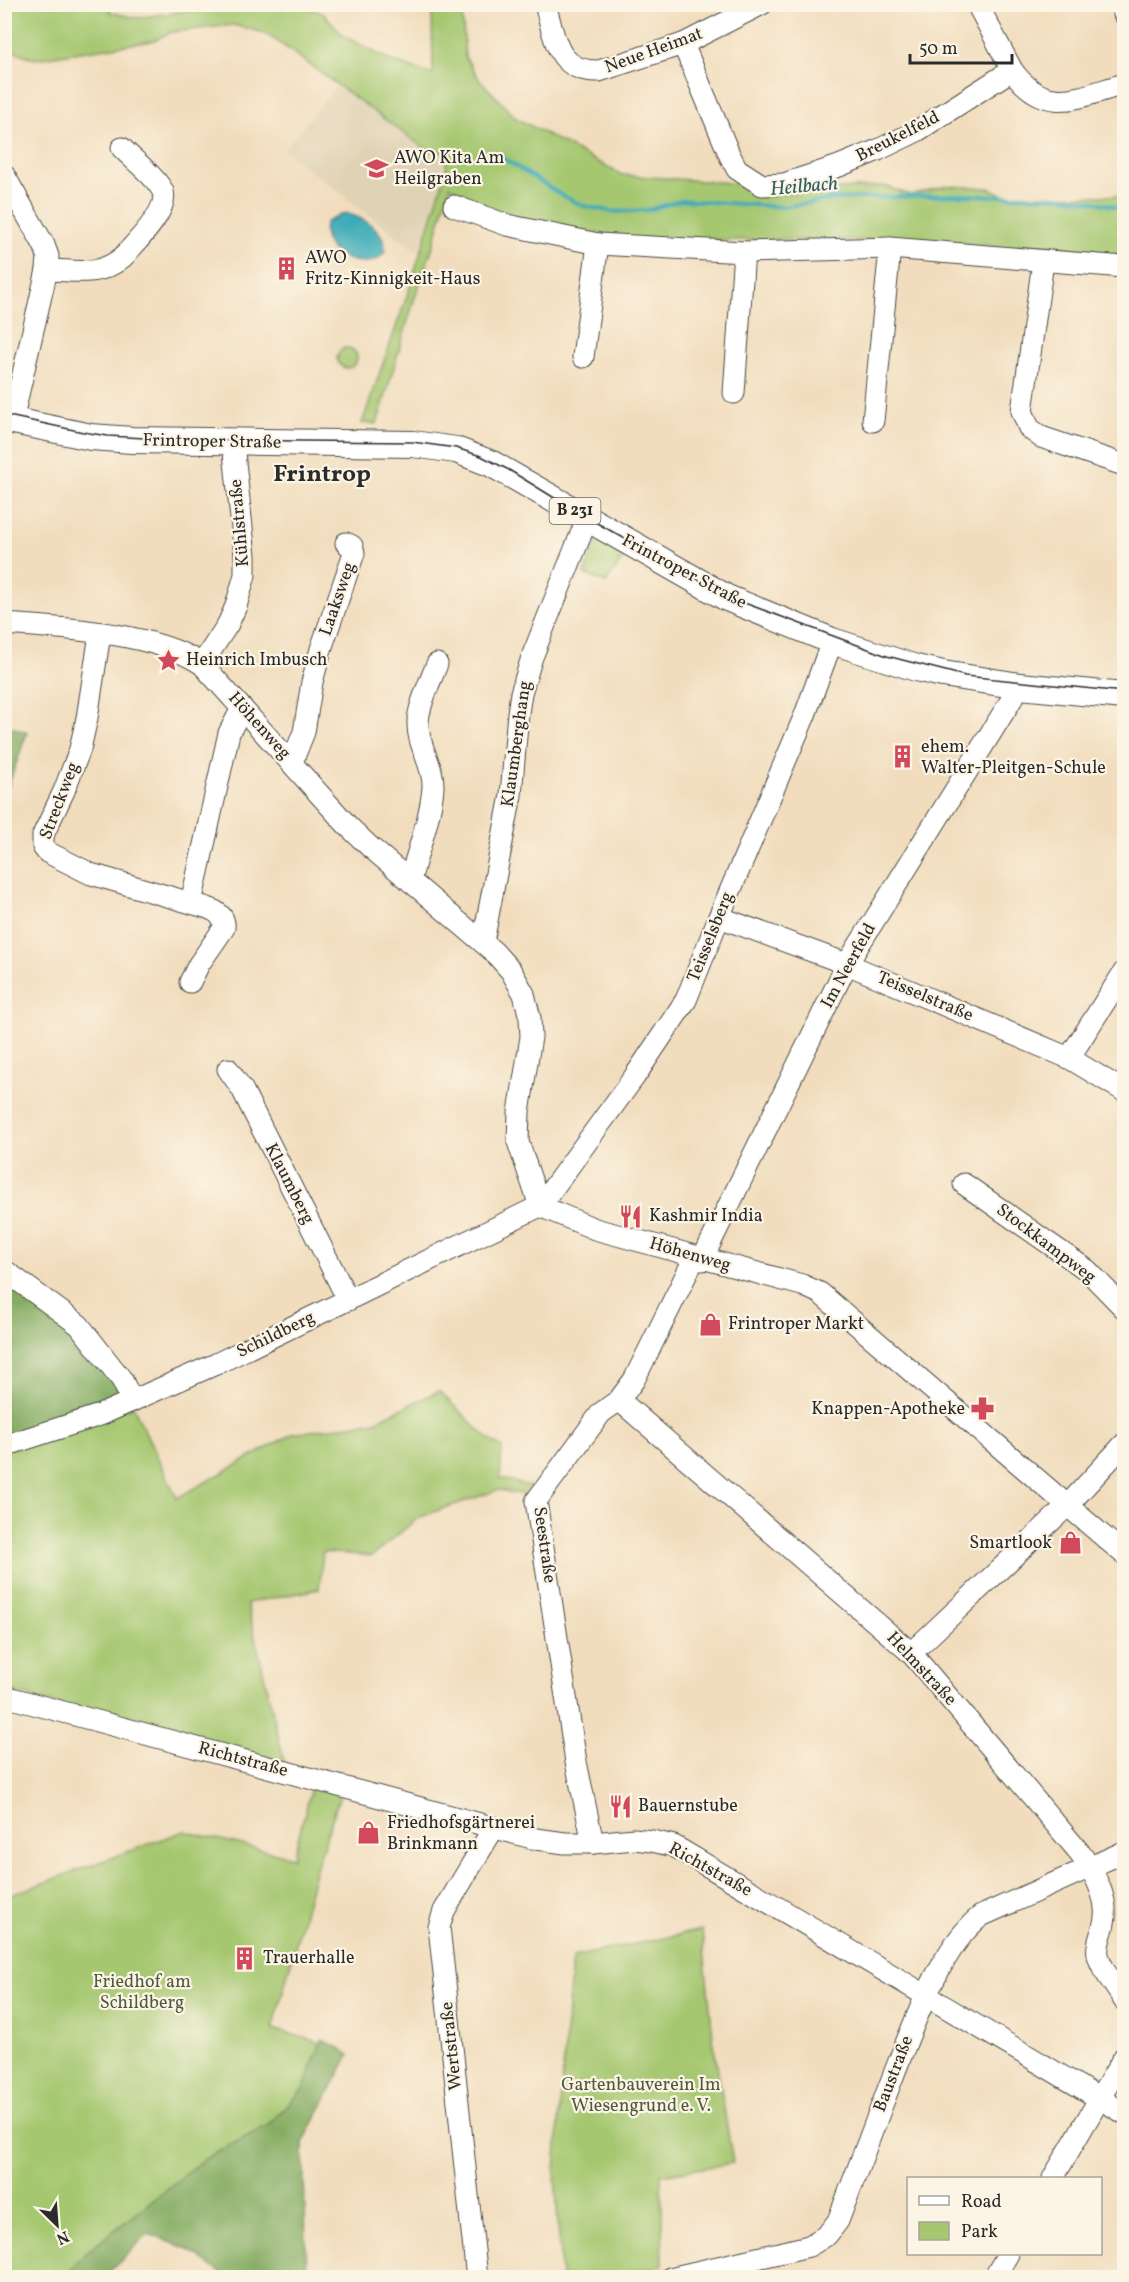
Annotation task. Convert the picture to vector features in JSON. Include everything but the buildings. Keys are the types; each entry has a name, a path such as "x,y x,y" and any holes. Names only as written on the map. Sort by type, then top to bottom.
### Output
{"main road":[{"name":"Frintroper Straße","path":"8,420 91,437 233,443 403,444 456,450 492,464 727,598 832,641 916,668 1020,686 1125,696"}],"street":[{"name":"Neue Heimat","path":"545,4 558,49 572,67 585,71 599,71 683,44 762,4"},
{"path":"976,4 1012,70 1019,80 1039,96 1053,100 1068,100 1125,84"},
{"path":"1122,4 1125,14"},
{"name":"Breukelfeld","path":"683,44 730,156 738,169 762,185 784,184 878,150 917,131 1012,70"},
{"path":"47,270 91,272 115,264 162,210 165,199 162,189 122,148"},
{"path":"5,179 44,245 48,256 47,270 8,420"},
{"path":"454,206 507,225 598,244 744,252 890,248 1125,267"},
{"path":"583,357 598,244"},
{"path":"873,421 890,248"},
{"path":"735,393 744,252"},
{"path":"1043,262 1023,417 1029,428 1041,437 1125,465"},
{"name":"Kühlstraße","path":"202,664 228,624 245,575 233,443"},
{"name":"Klaumberghang","path":"483,942 512,795 521,693 532,657 587,519"},
{"name":"Laaksweg","path":"292,762 304,732 312,682 321,650 354,554 352,546 346,543"},
{"name":"Höhenweg","path":"4,624 100,634 154,643 188,655 202,664 348,826 483,942 511,971 528,1005 531,1037 518,1120 518,1142 540,1206 595,1229 698,1258 753,1279 802,1285 820,1293 1125,1554"},
{"name":"Streckweg","path":"100,634 80,749 64,791 43,835 43,847 47,852 91,874 216,911 225,922 220,935 199,964 190,982"},
{"name":"Teisselsberg","path":"540,1206 635,1076 686,1000 805,715 832,641"},
{"path":"410,881 433,786 432,771 417,723 437,664"},
{"name":"Im Neerfeld","path":"698,1258 847,964 1020,686"},
{"path":"190,903 228,733 242,708"},
{"name":"Teisselstraße","path":"719,917 847,964 1069,1058 1125,1090"},
{"path":"1069,1058 1125,972"},
{"name":"Klaumberg","path":"228,1069 242,1089 348,1300"},
{"name":"Stockkampweg","path":"964,1184 1087,1270 1125,1308"},
{"name":"Schildberg","path":"4,1446 100,1415 216,1364 540,1206"},
{"name":"Seestraße","path":"593,1843 576,1762 536,1501 601,1413 619,1400 634,1380 656,1346 698,1258"},
{"path":"4,1270 79,1325 122,1380 132,1401"},
{"name":"Helmstraße","path":"619,1400 911,1653 1091,1868 1103,1898 1105,1920 1097,1947 1099,1957 1125,2000"},
{"path":"911,1653 1067,1506 1125,1444"},
{"name":"Richtstraße","path":"4,1696 536,1839 565,1843 634,1839 652,1840 674,1846 1125,2113"},
{"name":"Wertstraße","path":"477,2277 439,1927 444,1911 493,1829"},
{"name":"Baustraße","path":"670,2277 798,2249 809,2246 827,2235 838,2221 926,1996 959,1938 981,1916 1125,1852"},
{"path":"1054,2177 1125,2057"},
{"path":"994,2277 1007,2255"}],"shaded area":[{"name":"AWO Kita Am Heilgraben","path":"337,85 430,153 443,154 444,172 418,252 284,150"}],"green space":[{"path":"4,5 112,5 110,12 136,18 228,5 301,5 324,14 344,36 389,60 433,75 432,5 462,5 465,57 479,79 516,118 622,175 745,184 767,192 885,186 910,195 947,186 989,188 1004,195 1124,196 1124,265 1035,256 994,246 923,240 663,240 607,235 507,218 450,186 377,424 362,423 407,296 446,171 446,153 427,150 274,39 261,32 233,25 172,32 152,41 35,59 5,48"},
{"path":"347,348 354,351 357,358 354,365 347,368 340,365 337,358 340,351"},
{"path":"597,538 626,554 606,583 584,574"},
{"path":"5,724 27,733 5,795"},
{"path":"4,1272 81,1328 133,1406 5,1450"},
{"path":"439,1391 485,1436 502,1448 500,1478 536,1488 536,1497 498,1490 418,1518 372,1556 323,1552 319,1589 247,1603 286,1769 5,1690 4,1450 133,1406 177,1498 292,1434 375,1421"},
{"name":"Friedhof am Schildberg","path":"314,1779 343,1786 317,1865 273,2029 321,2043 304,2088 268,2125 205,2159 87,2252 65,2277 5,2278 5,1897 184,1831 293,1857"},
{"name":"Gartenbauverein Im Wiesengrund e. V.","path":"702,1930 714,2047 733,2163 661,2175 663,2265 608,2277 561,2277 555,2171 572,1957"},
{"path":"322,2040 342,2049 349,2055 303,2143 307,2277 227,2277 186,2248 148,2234 104,2277 64,2277 87,2252 205,2159 268,2125 304,2088"}],"water":[{"path":"345,213 366,221 382,236 385,251 378,258 369,262 358,262 336,252 328,244 324,234 326,222"}],"waterway":[{"name":"Heilbach","path":"500,156 563,196 584,206 614,212 648,210 682,200 783,207 834,199 958,195 1062,197 1124,209"}],"tram line":[{"path":"4,415 108,436 181,440 412,442 456,448 481,456 509,470 579,513 731,598 887,656 965,676 1124,692"}],"place":[{"name":"AWO Kita Am Heilgraben","path":"376,168"},
{"name":"AWO Fritz-Kinnigkeit-Haus","path":"287,268"},
{"name":"Heinrich Imbusch","path":"168,660"},
{"name":"ehem. Walter-Pleitgen-Schule","path":"903,757"},
{"name":"Kashmir India","path":"631,1216"},
{"name":"Frintroper Markt","path":"710,1324"},
{"name":"Knappen-Apotheke","path":"983,1409"},
{"name":"Smartlook","path":"1070,1543"},
{"name":"Bauernstube","path":"620,1806"},
{"name":"Friedhofsgärtnerei Brinkmann","path":"369,1833"},
{"name":"Trauerhalle","path":"245,1958"}],"district":[{"name":"Frintrop","path":"322,475"}]}
